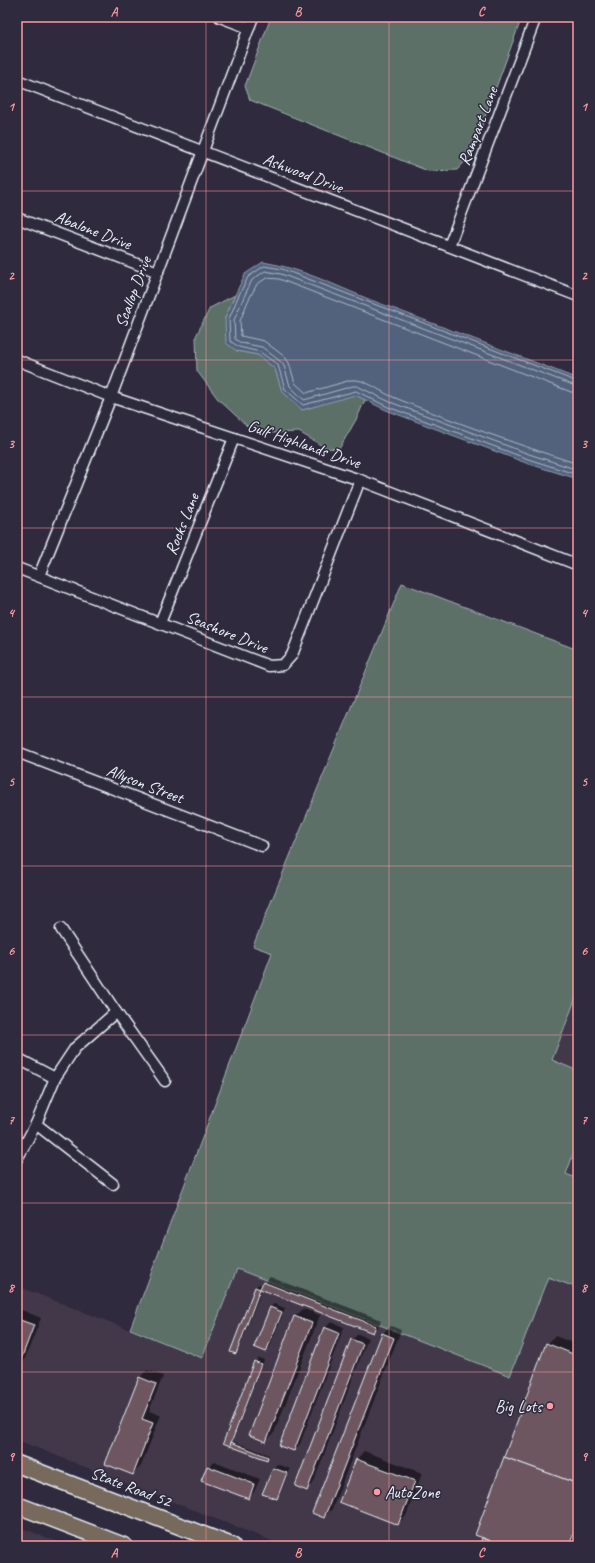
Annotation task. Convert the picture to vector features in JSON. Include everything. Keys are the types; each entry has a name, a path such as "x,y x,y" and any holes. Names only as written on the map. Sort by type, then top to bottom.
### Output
{"main road":[{"name":"State Road 52","path":"17,1464 232,1546"},
{"path":"17,1506 124,1546"}],"street":[{"path":"220,17 249,28"},
{"name":"Scallop Drive","path":"39,576 158,272 253,17"},
{"name":"Rampart Lane","path":"450,246 536,17"},
{"name":"Ashwood Drive","path":"17,80 578,296"},
{"name":"Abalone Drive","path":"17,218 158,272"},
{"name":"Gulf Highlands Drive","path":"17,360 110,397 360,480 578,565"},
{"name":"Rocks Lane","path":"160,622 234,438"},
{"name":"Seashore Drive","path":"17,568 160,622 269,666 283,665 292,655 360,480"},
{"name":"Allyson Street","path":"17,752 262,846"},
{"path":"61,929 116,1012 165,1081"},
{"path":"18,1154 36,1124 55,1078 75,1048 116,1012"},
{"path":"17,1058 55,1078"},
{"path":"36,1124 113,1184"}],"shaded area":[{"path":"578,992 578,1071 552,1061"},
{"path":"578,1141 578,1179 565,1174"},
{"path":"237,1269 510,1376 548,1277 578,1288 578,1546 284,1546 17,1440 17,1286 202,1358"},
{"path":"17,1526 69,1546 17,1546"}],"green space":[{"path":"271,17 522,17 471,155 457,170 428,171 250,100 245,86"},
{"path":"235,295 225,318 237,351 258,355 275,369 282,391 302,410 355,394 365,400 357,418 339,449 326,448 299,432 273,433 247,426 218,399 197,371 196,336 210,308"},
{"path":"402,583 578,650 578,992 552,1060 578,1071 578,1141 566,1174 578,1179 578,1288 548,1277 510,1376 237,1269 202,1358 130,1329 272,953 253,946"}],"water":[{"path":"263,262 291,268 305,273 371,300 578,379 578,479 526,463 386,410 355,395 302,410 282,391 275,369 258,355 237,351 226,343 225,318 235,295 245,274"}],"building":[{"path":"263,1282 376,1326 373,1333 260,1289"},
{"path":"255,1287 260,1289 236,1354 230,1352"},
{"path":"270,1307 282,1312 266,1352 254,1347"},
{"path":"294,1316 312,1323 266,1442 249,1435"},
{"path":"17,1319 34,1325 17,1370"},
{"path":"324,1327 339,1333 294,1451 279,1446"},
{"path":"382,1333 394,1338 324,1518 312,1513"},
{"path":"351,1339 363,1344 307,1491 295,1486"},
{"name":"Big Lots","path":"546,1343 578,1356 578,1484 504,1457"},
{"path":"254,1361 261,1364 230,1446 223,1443"},
{"path":"139,1377 156,1384 142,1419 153,1423 133,1475 105,1464"},
{"path":"231,1442 268,1457 267,1460 230,1446"},
{"path":"504,1457 578,1484 578,1522 569,1546 505,1546 475,1535"},
{"name":"AutoZone","path":"356,1459 415,1481 398,1525 339,1502"},
{"path":"207,1466 254,1484 249,1499 201,1481"},
{"path":"273,1468 287,1473 277,1499 262,1494"},
{"path":"482,1538 504,1546 479,1546"}],"place":[{"name":"Big Lots","path":"550,1406"},
{"name":"AutoZone","path":"377,1492"}]}
